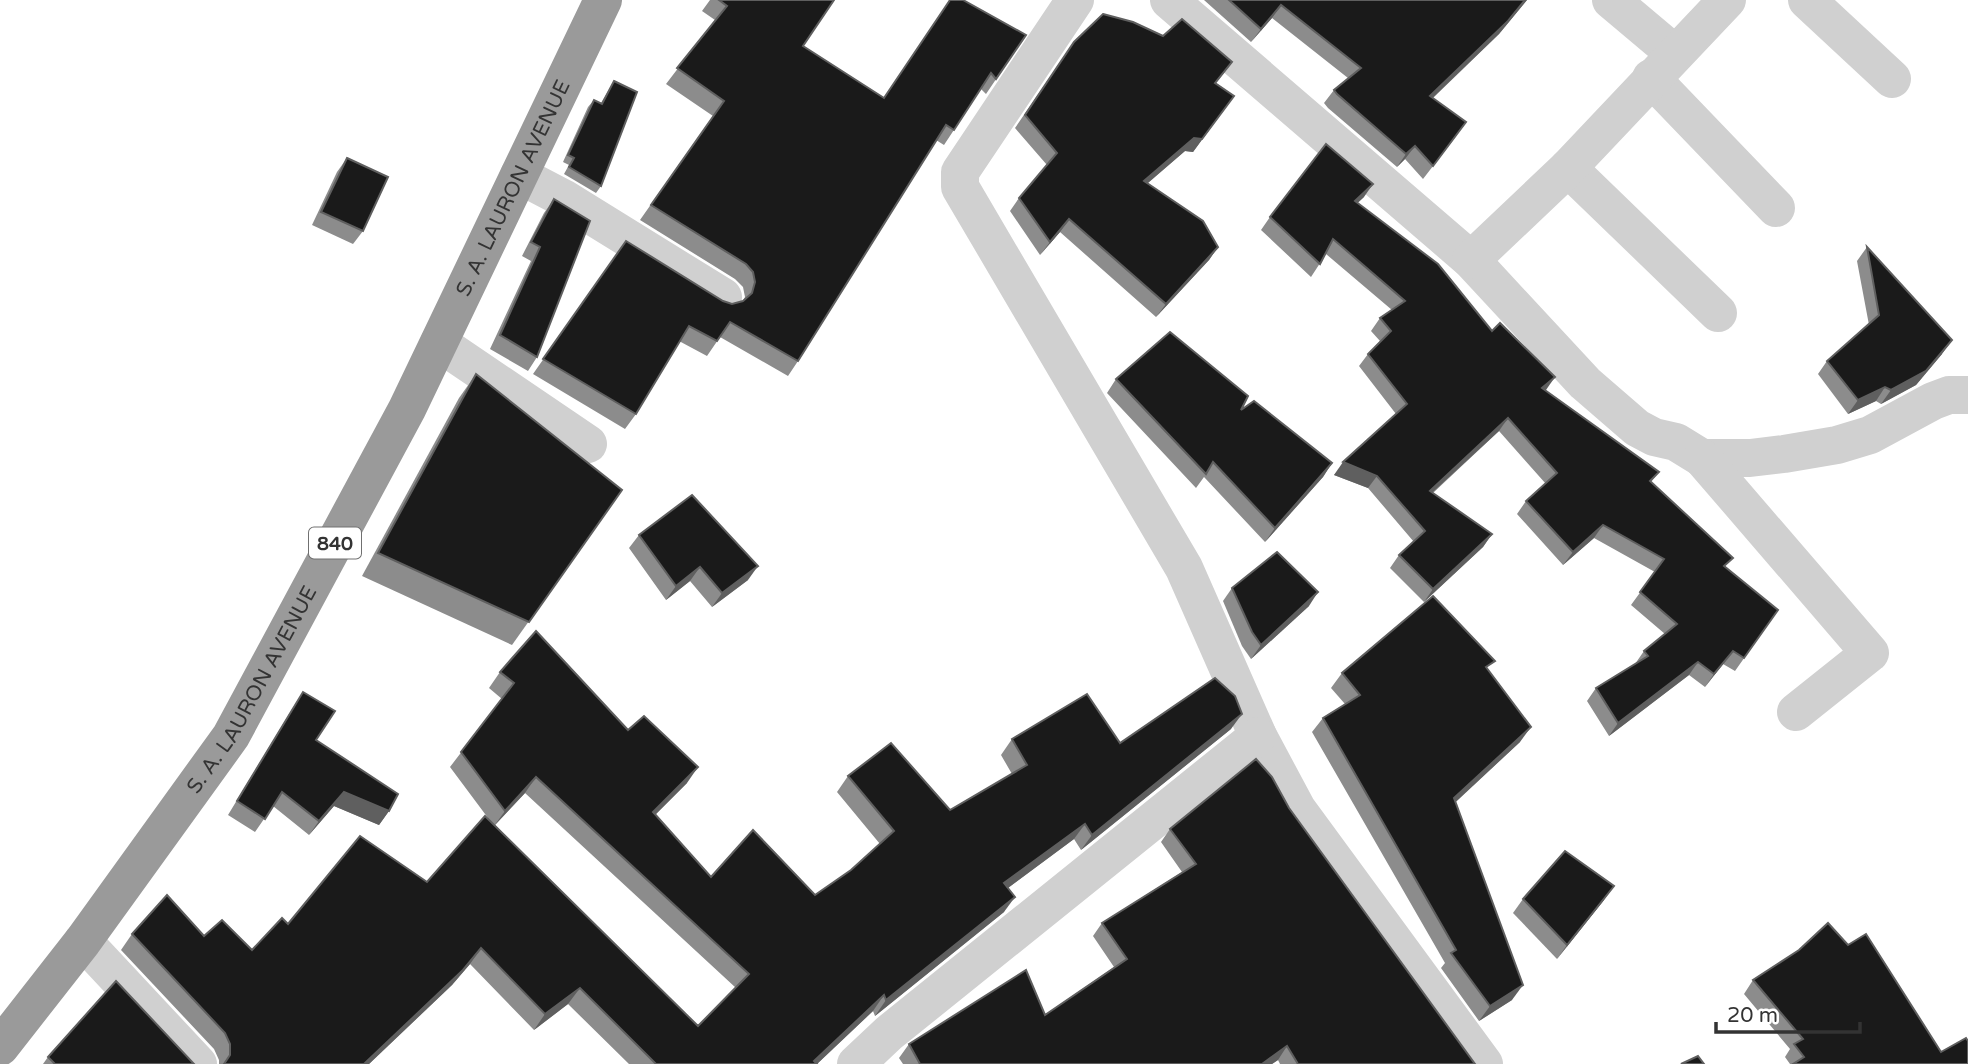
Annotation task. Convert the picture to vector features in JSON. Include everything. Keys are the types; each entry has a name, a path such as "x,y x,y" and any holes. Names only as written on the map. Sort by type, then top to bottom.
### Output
{"highway":[{"name":"S. A. LAURON AVENUE","path":"0,1047 83,941 231,736 407,409 603,0"}],"street":[{"path":"1075,0 960,172 960,187 1184,568 1258,736 1297,808 1484,1064"},
{"path":"1170,0 1471,260 1586,383 1618,412 1637,428 1654,437 1676,442 1702,458 1870,653 1796,712"},
{"path":"1611,0 1776,208"},
{"path":"1471,260 1568,167 1727,0"},
{"path":"1807,0 1892,79"},
{"path":"1568,167 1718,313"},
{"path":"519,176 563,198 723,297"},
{"path":"439,343 589,444"},
{"path":"1702,458 1750,458 1837,445 1870,435 1949,395 1968,395"},
{"path":"856,1064 889,1033 1258,736"},
{"path":"83,941 198,1064"}],"building":[{"path":"719,0 834,0 803,46 884,98 950,0 963,0 1026,35 996,79 991,73 954,130 946,125 798,361 730,322 717,341 689,326 636,414 543,359 626,241 723,301 732,304 743,301 752,293 755,282 753,272 746,264 651,205 724,101 677,68 727,6"},
{"path":"1229,0 1525,0 1508,21 1430,96 1466,122 1433,166 1415,146 1406,154 1334,90 1361,68 1281,5 1261,29"},
{"path":"1103,14 1133,22 1163,36 1182,19 1232,62 1215,83 1234,96 1202,139 1194,138 1144,181 1203,221 1218,247 1166,304 1069,219 1050,242 1019,198 1057,153 1025,115 1074,42"},
{"path":"614,81 637,92 601,186 569,167 574,158 568,155 594,100 602,104"},
{"path":"1326,144 1373,184 1355,201 1438,264 1492,331 1500,323 1555,377 1542,388 1659,472 1650,481 1733,558 1724,566 1778,610 1744,658 1733,651 1714,674 1698,662 1618,723 1596,688 1648,656 1644,651 1677,624 1640,592 1664,559 1603,525 1573,552 1526,501 1557,473 1508,418 1430,491 1492,534 1433,589 1399,555 1425,531 1377,476 1343,462 1407,404 1368,354 1391,331 1380,318 1405,301 1333,239 1320,264 1270,217"},
{"path":"347,158 388,177 363,231 321,212"},
{"path":"554,199 590,221 537,357 500,335 540,247 531,242"},
{"path":"1867,247 1952,340 1926,371 1891,390 1885,387 1858,400 1827,361 1879,315"},
{"path":"1170,332 1248,396 1241,410 1254,401 1332,463 1275,528 1213,462 1206,474 1116,379"},
{"path":"476,374 622,490 529,622 378,553"},
{"path":"692,495 758,566 722,593 700,567 676,586 639,535"},
{"path":"1277,552 1318,592 1261,645 1252,632 1232,588"},
{"path":"1433,596 1495,661 1486,667 1531,727 1454,798 1523,985 1490,1006 1451,953 1456,950 1323,718 1360,695 1342,673"},
{"path":"536,631 628,730 644,716 698,767 653,812 711,877 753,830 815,895 851,870 894,831 848,776 891,743 950,810 1027,765 1012,739 1087,694 1120,743 1215,678 1235,696 1242,714 1092,835 1085,824 1004,883 1015,897 886,1000 884,995 814,1061 817,1064 656,1064 580,988 545,1014 481,948 463,970 366,1064 224,1064 230,1055 230,1044 225,1033 132,934 167,895 204,936 222,920 252,950 282,918 288,924 360,836 427,882 485,816 698,1026 749,974 536,777 505,811 461,752 514,683 500,672"},
{"path":"303,692 335,711 316,740 398,794 389,811 344,792 319,821 282,792 265,819 237,801"},
{"path":"1256,759 1272,777 1289,808 1475,1064 1298,1064 1287,1046 1262,1064 920,1064 909,1044 1026,970 1045,1015 1127,959 1102,923 1196,864 1170,829"},
{"path":"1565,851 1614,886 1567,945 1523,899"},
{"path":"1828,923 1848,945 1866,934 1941,1052 1966,1038 1968,1064 1793,1064 1804,1057 1794,1044 1803,1039 1753,980 1799,950"},
{"path":"116,981 194,1064 55,1064 48,1057"},
{"path":"1698,1056 1704,1064 1681,1064"}]}
